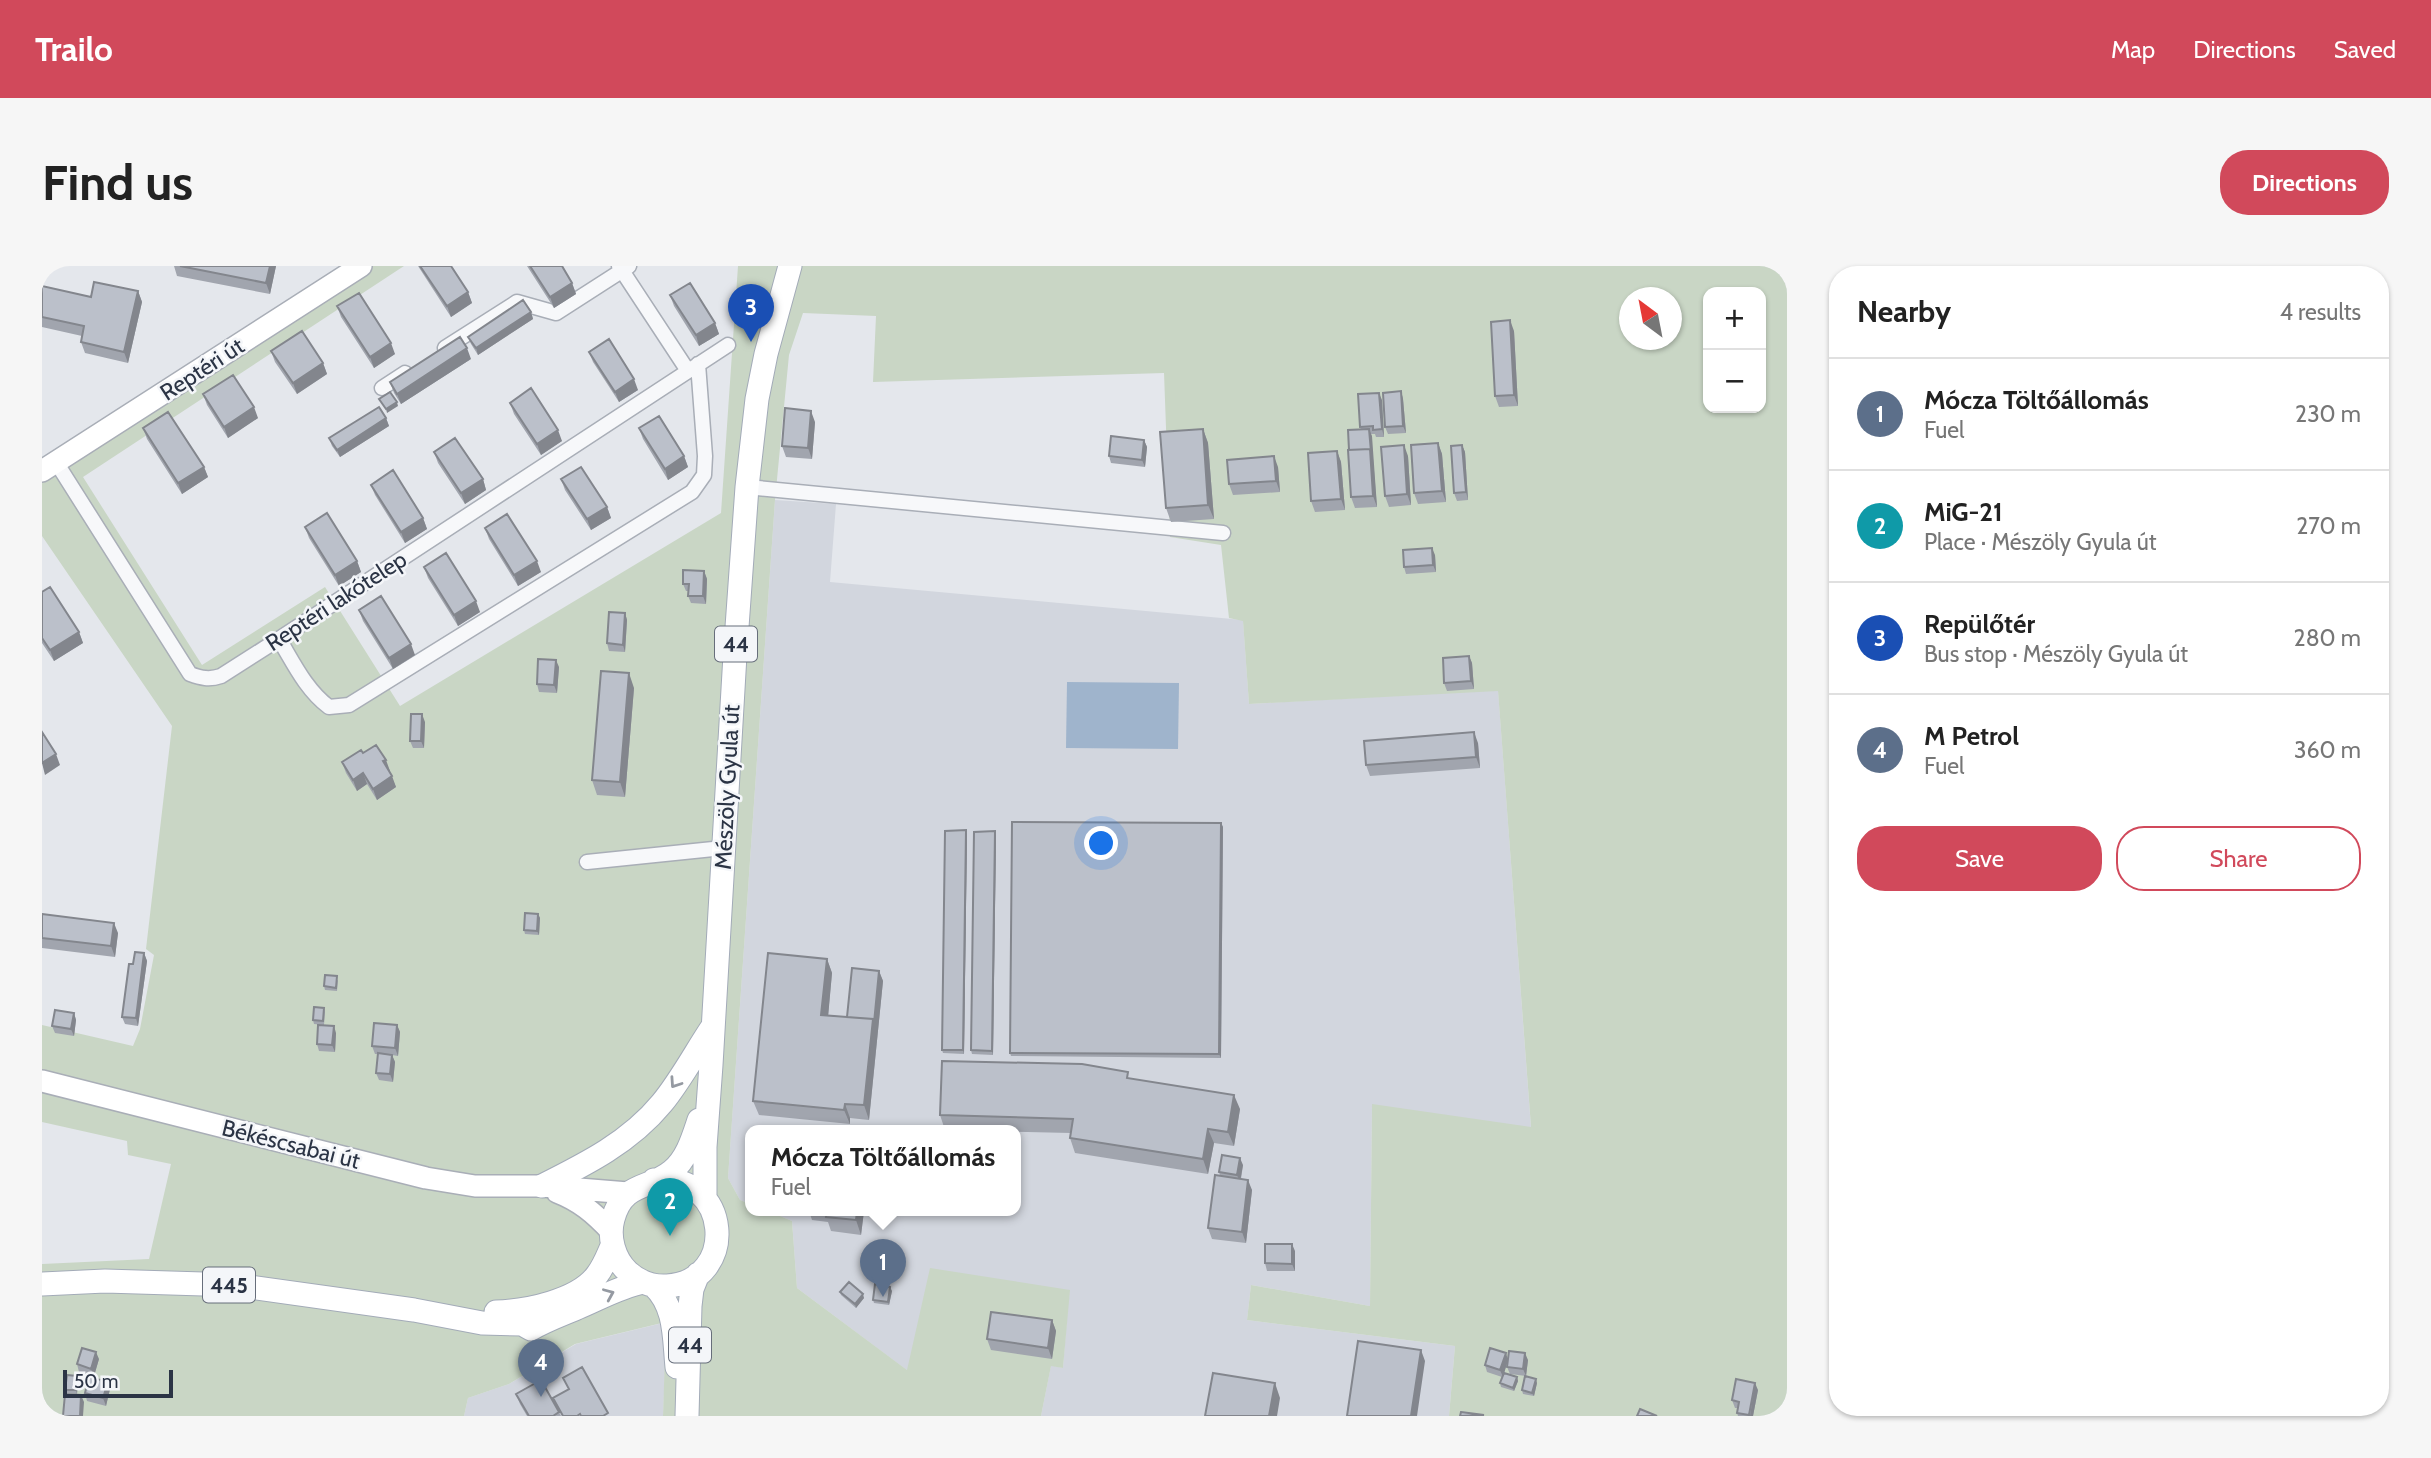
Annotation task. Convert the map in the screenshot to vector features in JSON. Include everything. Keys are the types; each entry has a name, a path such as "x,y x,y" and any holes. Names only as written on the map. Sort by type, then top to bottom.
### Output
{"main road":[{"name":"Mészöly Gyula út","path":"685,1416 692,1289 698,1275 711,1259 717,1242 717,1221 705,1198 704,1155 747,487 757,399 790,266"},
{"path":"542,1186 599,1157 629,1136 662,1103 713,1026"},
{"name":"Mészöly Gyula út","path":"628,1193 672,1172 687,1151 709,1087"},
{"path":"654,1180 679,1181 698,1190 705,1198"},
{"path":"611,1238 616,1210 628,1193"},
{"name":"Mészöly Gyula út","path":"611,1238 626,1270 663,1294 670,1309 685,1416"},
{"name":"445","path":"414,1310 499,1312 531,1309 560,1299 592,1280 604,1264 611,1238"},
{"path":"648,1284 673,1286 698,1275"},
{"name":"445","path":"42,1284 117,1281 236,1285 414,1310 484,1323 522,1324 531,1329 546,1319 611,1292 648,1284"}],"street":[{"name":"Reptéri út","path":"49,467 361,266"},
{"path":"279,639 310,690 320,701 329,707 349,705 692,492 704,475 705,456 693,367 623,268 556,313 517,302 382,388"},
{"name":"Reptéri lakótelep","path":"49,467 190,674 212,679 279,639 728,345"},
{"path":"747,487 1223,533"},
{"path":"587,862 723,848"},
{"name":"Békéscsabai út","path":"42,1081 426,1178 475,1186 542,1186 628,1193"},
{"name":"Békéscsabai út","path":"542,1186 580,1202 593,1212 611,1238"}],"shaded area":[{"path":"775,500 836,504 830,582 1243,620 1249,704 1498,690 1531,1128 1372,1105 1370,1306 1251,1285 1247,1320 1455,1346 1449,1416 1041,1416 1051,1365 1063,1368 1069,1290 908,1371 797,1288 792,1221 780,1216 1021,1216 1021,1125 745,1125 745,1202 740,1200 728,1178"},
{"path":"667,1322 663,1416 464,1416 468,1398 509,1384 576,1344"}],"green space":[{"path":"340,266 404,266 83,477 202,665 325,587 400,706 721,513 738,266 1787,266 1787,1416 1449,1416 1455,1346 1247,1320 1251,1285 1370,1306 1372,1104 1531,1127 1498,691 1249,704 1243,621 1229,618 1221,545 1170,537 1164,373 873,382 876,316 803,313 789,355 775,500 728,1178 740,1200 745,1202 745,1216 780,1216 792,1221 797,1288 907,1370 930,1268 1070,1290 1063,1368 1051,1366 1041,1416 663,1416 666,1322 575,1344 509,1384 468,1398 464,1416 42,1416 42,1264 149,1259 171,1164 128,1155 127,1141 42,1122 42,1025 133,1046 140,1029 154,955 146,949 172,726 42,536 42,459"}],"water":[{"path":"1067,682 1179,683 1178,749 1066,748"}],"building":[{"path":"180,266 270,266 266,283"},
{"path":"420,266 451,266 468,292 447,306"},
{"path":"530,266 562,266 572,283 550,297"},
{"path":"94,282 138,291 124,352 81,342 84,326 42,317 42,286 91,297"},
{"path":"690,283 715,323 696,335 670,295"},
{"path":"359,293 391,343 370,357 337,306"},
{"path":"523,300 531,312 476,348 468,337"},
{"path":"1510,320 1514,395 1495,396 1491,322"},
{"path":"302,331 323,363 293,383 271,351"},
{"path":"460,337 467,348 397,394 390,382"},
{"path":"609,339 634,379 615,392 589,352"},
{"path":"233,375 254,407 224,427 203,394"},
{"path":"531,388 558,430 537,444 510,403"},
{"path":"1401,391 1403,426 1385,427 1383,393"},
{"path":"390,392 397,402 386,409 379,399"},
{"path":"1379,393 1382,429 1373,430 1373,426 1360,427 1358,394"},
{"path":"379,407 386,418 337,450 329,438"},
{"path":"785,408 811,411 808,448 782,446"},
{"path":"168,412 204,467 178,483 143,428"},
{"path":"659,416 684,456 665,469 639,428"},
{"path":"1203,429 1208,505 1166,508 1160,432"},
{"path":"1369,429 1371,452 1370,449 1349,450 1348,430"},
{"path":"1111,436 1144,440 1142,460 1109,456"},
{"path":"455,438 483,479 461,493 434,452"},
{"path":"1438,443 1442,491 1414,493 1411,445"},
{"path":"1404,445 1407,494 1385,496 1381,447"},
{"path":"1462,445 1466,492 1454,493 1451,446"},
{"path":"1370,449 1373,496 1351,497 1348,450"},
{"path":"1337,451 1341,499 1311,501 1308,453"},
{"path":"1274,456 1276,481 1229,484 1227,460"},
{"path":"581,467 607,507 587,519 561,479"},
{"path":"393,470 423,518 401,532 371,485"},
{"path":"327,513 357,561 335,575 305,527"},
{"path":"507,514 537,561 514,575 485,528"},
{"path":"1432,548 1433,565 1404,567 1403,550"},
{"path":"446,553 476,601 454,615 424,567"},
{"path":"683,570 704,571 703,596 688,596 689,584 683,584"},
{"path":"50,587 79,632 50,650 42,638 42,592"},
{"path":"381,596 411,644 389,658 359,610"},
{"path":"609,612 625,613 623,645 607,643"},
{"path":"1469,656 1471,681 1444,683 1443,658"},
{"path":"538,659 556,660 554,685 537,684"},
{"path":"601,671 629,673 620,782 592,780"},
{"path":"411,714 422,714 421,741 410,741"},
{"path":"42,732 56,754 42,763"},
{"path":"1474,732 1476,757 1366,765 1364,741"},
{"path":"376,745 392,776 373,789 363,773 353,780 342,762 361,750 363,753"},
{"path":"1012,822 1221,823 1219,1054 1010,1053"},
{"path":"966,830 963,1050 942,1050 945,831"},
{"path":"995,831 992,1051 971,1050 974,832"},
{"path":"525,913 538,914 537,931 524,930"},
{"path":"42,914 114,923 111,946 42,938"},
{"path":"135,952 144,953 136,1018 122,1017 129,964 133,964"},
{"path":"768,953 827,959 821,1015 873,1019 864,1105 845,1104 844,1110 753,1101"},
{"path":"852,968 879,971 874,1023 873,1019 847,1017"},
{"path":"325,975 337,976 336,988 324,986"},
{"path":"314,1007 324,1008 323,1021 313,1020"},
{"path":"55,1010 74,1013 71,1029 52,1026"},
{"path":"374,1023 397,1025 395,1048 372,1046"},
{"path":"318,1025 334,1026 332,1045 317,1044"},
{"path":"378,1053 392,1055 390,1074 376,1073"},
{"path":"942,1061 1082,1064 1128,1072 1127,1078 1234,1095 1228,1132 1208,1129 1203,1159 1070,1138 1073,1119 940,1115"},
{"path":"1222,1155 1240,1158 1237,1175 1219,1172"},
{"path":"1215,1175 1248,1180 1242,1232 1208,1228"},
{"path":"826,1216 856,1216 856,1220"},
{"path":"1265,1244 1292,1244 1292,1264 1265,1263"},
{"path":"849,1282 863,1294 855,1304 840,1292"},
{"path":"875,1284 890,1287 888,1302 873,1300"},
{"path":"991,1312 1052,1320 1048,1348 987,1339"},
{"path":"1358,1341 1421,1350 1411,1416 1347,1416"},
{"path":"82,1348 96,1352 91,1369 77,1364"},
{"path":"1490,1348 1506,1353 1500,1370 1485,1365"},
{"path":"1509,1351 1525,1353 1523,1369 1507,1367"},
{"path":"582,1367 608,1413 603,1416 563,1416 553,1398 569,1389 563,1378"},
{"path":"1213,1373 1275,1383 1269,1416 1205,1416"},
{"path":"1504,1373 1517,1377 1513,1388 1500,1383"},
{"path":"67,1375 77,1376 76,1390 65,1390"},
{"path":"1525,1376 1536,1379 1532,1393 1522,1390"},
{"path":"89,1377 108,1382 103,1398 85,1393"},
{"path":"1736,1379 1755,1383 1749,1415 1737,1413 1739,1402 1732,1400"},
{"path":"541,1380 559,1412 553,1416 529,1416 516,1394"},
{"path":"65,1394 81,1395 80,1416 63,1416"},
{"path":"1640,1409 1657,1416 1637,1416"},
{"path":"1461,1412 1484,1415 1460,1416"}],"place":[{"name":"Repülőtér","path":"751,342"},
{"name":"MiG-21","path":"670,1236"},
{"name":"Mócza Töltőállomás","path":"883,1297"},
{"name":"M Petrol","path":"541,1397"}]}
